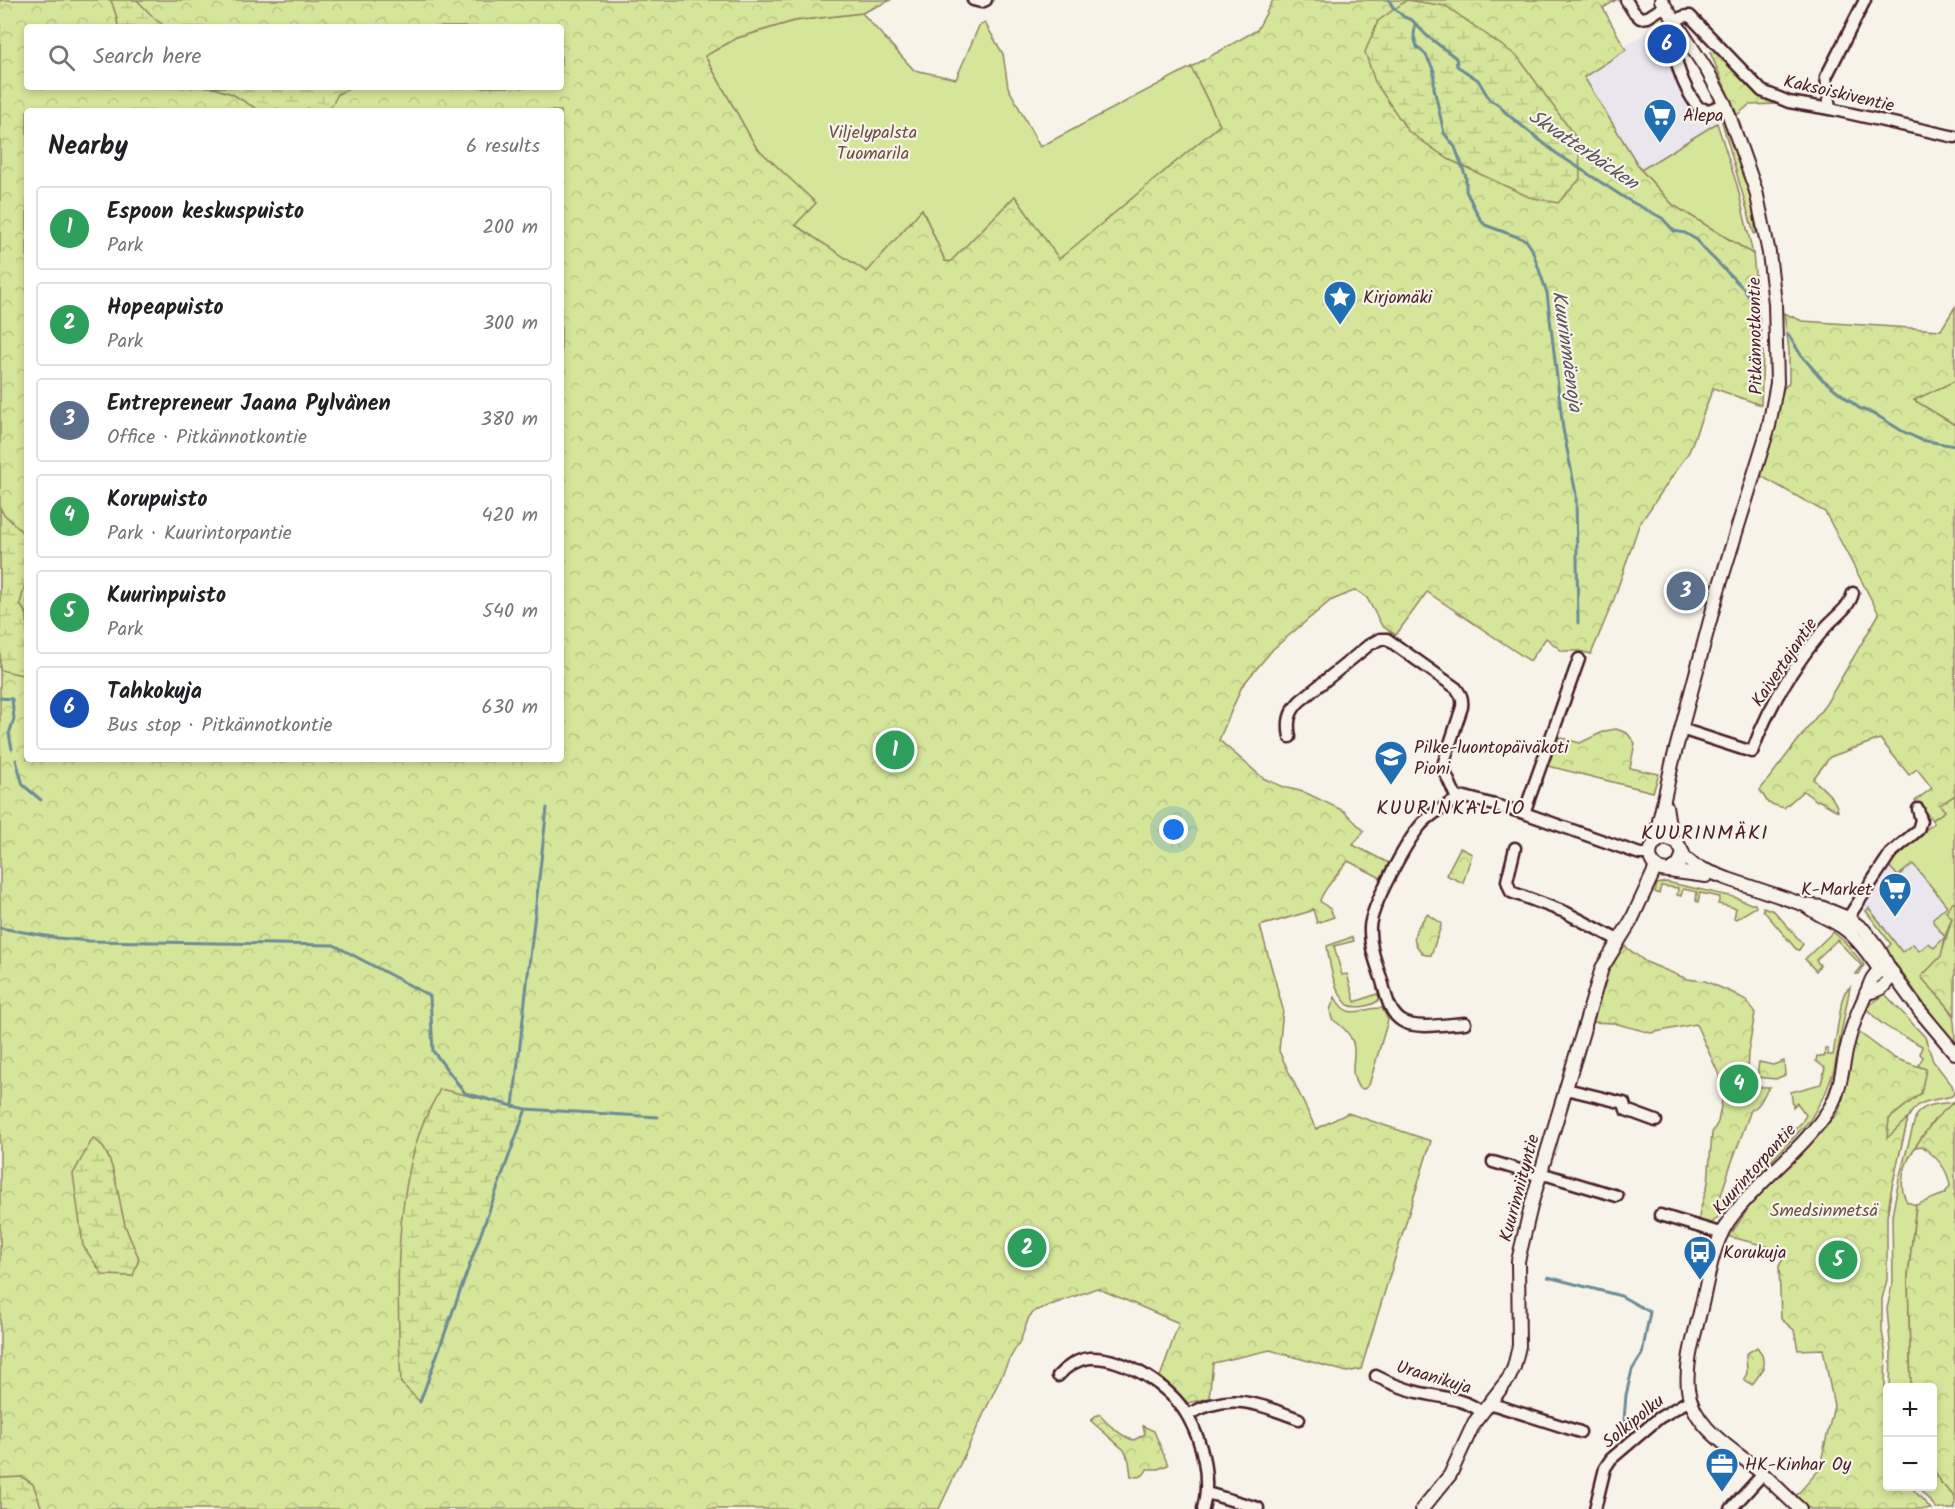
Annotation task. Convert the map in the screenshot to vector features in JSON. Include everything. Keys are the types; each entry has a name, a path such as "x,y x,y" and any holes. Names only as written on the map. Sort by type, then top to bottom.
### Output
{"street":[{"path":"974,0 981,2 986,0"},
{"path":"1626,0 1641,18 1648,17 1663,3"},
{"path":"1830,109 1826,77 1865,0"},
{"name":"Pitkännotkontie","path":"1652,848 1665,790 1718,594 1769,426 1777,383 1776,314 1769,253 1747,161 1725,104 1708,72 1663,3"},
{"name":"Kaksoiskiventie","path":"1676,21 1686,15 1690,16 1762,91 1789,102 1955,137"},
{"path":"1676,21 1670,26 1671,36 1679,73 1689,95 1704,111 1725,104"},
{"name":"Kaivertajantie","path":"1681,729 1752,752 1775,700 1825,628 1850,603 1853,593"},
{"path":"1290,737 1289,716 1292,709 1369,645 1380,639 1386,639 1456,688 1461,694 1462,707 1444,762 1444,770 1457,799"},
{"path":"1524,813 1579,659"},
{"name":"Pitkännotkontie","path":"1665,790 1671,838"},
{"path":"1465,1023 1413,1026 1396,1017 1388,1002 1373,948 1370,927 1372,913 1420,825 1457,799 1465,797 1524,813 1640,854 1652,848 1661,838 1671,838 1681,846 1683,856 1695,866 1805,905 1817,915 1845,922 1853,936 1886,971 1955,1053"},
{"path":"1845,922 1890,854 1918,830 1921,820 1918,809"},
{"path":"1515,848 1507,881 1511,892 1565,912 1618,940"},
{"path":"1652,848 1651,862 1662,869 1728,879"},
{"path":"1662,869 1677,867 1683,856"},
{"name":"Kuurinniityntie","path":"1422,1509 1456,1466 1468,1434 1509,1378 1518,1354 1518,1260 1594,988 1618,940 1662,869"},
{"name":"Kuurintorpantie","path":"1800,1509 1763,1474 1707,1429 1696,1414 1690,1400 1688,1379 1692,1351 1720,1233 1733,1214 1801,1145 1828,1110 1840,1086 1855,1015 1869,982 1886,971"},
{"path":"1566,1089 1624,1103 1626,1110 1656,1121"},
{"path":"1493,1162 1617,1196"},
{"path":"1660,1215 1720,1233"},
{"path":"1058,1376 1072,1364 1088,1358 1130,1367 1158,1384 1187,1414 1200,1446 1207,1493 1203,1509"},
{"name":"Uraanikuja","path":"1376,1376 1397,1386 1580,1432"},
{"path":"1187,1414 1207,1404 1240,1400 1299,1419"},
{"name":"Solkipolku","path":"1595,1509 1605,1468 1611,1459 1659,1418 1690,1400"},
{"path":"1731,1509 1763,1474"},
{"path":"1207,1493 1258,1508"}],"shaded area":[{"path":"1662,24 1666,56 1688,105 1694,115 1701,120 1715,119 1717,123 1641,170 1583,77 1626,51 1624,46"},
{"path":"1886,863 1913,864 1947,906 1938,929 1945,937 1921,977 1861,907"}],"green space":[{"path":"0,0 891,0 862,13 794,21 737,38 705,56 756,147 816,203 795,225 867,272 922,209 945,261 950,262 1015,196 1059,259 1220,125 1191,67 1257,30 1273,0 1616,0 1603,8 1626,50 1584,77 1641,170 1673,205 1753,254 1763,353 1761,405 1713,388 1689,452 1639,525 1614,599 1591,654 1580,651 1562,651 1546,638 1530,661 1427,592 1396,635 1382,626 1367,598 1356,590 1330,601 1273,649 1242,686 1219,740 1263,778 1283,787 1304,792 1344,811 1364,831 1353,845 1389,863 1381,878 1348,861 1328,886 1320,901 1330,909 1334,917 1317,923 1313,909 1260,926 1283,1009 1279,1051 1316,1129 1348,1113 1431,1141 1361,1369 1347,1372 1270,1350 1213,1363 1209,1398 1188,1403 1160,1377 1179,1323 1097,1288 1035,1311 1029,1317 1021,1339 939,1509 0,1509"},
{"path":"111,0 137,0 162,24 118,24"},
{"path":"1407,0 1446,6 1518,57 1579,142 1580,179 1558,203 1529,197 1448,159 1408,131 1375,82 1365,52 1378,21"},
{"name":"Viljelypalsta Tuomarila","path":"862,13 914,70 956,79 979,26 985,23 1003,54 1008,87 1040,147 1191,67 1220,125 1059,260 1015,197 951,262 945,261 922,209 867,273 795,225 815,203 756,147 705,56 737,38 794,21"},
{"path":"1710,52 1718,54 1759,94 1778,104 1749,105 1737,115"},
{"path":"220,90 345,90 338,94 329,108 255,108 232,94"},
{"path":"1720,115 1724,118 1751,194 1756,233 1754,234"},
{"path":"1717,123 1737,185 1753,254 1673,205 1641,170"},
{"path":"1955,307 1955,381 1914,400 1955,425 1955,795 1940,805 1945,811 1932,820 1915,801 1932,788 1917,769 1909,775 1880,739 1830,757 1813,779 1832,798 1838,811 1803,791 1784,808 1768,803 1760,790 1826,704 1879,614 1825,512 1759,475 1783,389 1789,383 1789,350 1784,313 1802,321 1941,330"},
{"path":"1955,381 1955,425 1913,400"},
{"path":"0,508 24,534 24,589 20,604 24,610 24,675 0,670"},
{"path":"1616,729 1627,733 1635,743 1630,768 1659,774 1653,792 1548,766 1558,737 1580,743 1605,731"},
{"path":"1955,795 1955,903 1952,903 1952,917 1945,937 1933,922 1933,918 1947,906 1913,864 1898,876 1886,863 1934,823 1932,820 1945,811 1939,805"},
{"path":"1460,848 1472,854 1463,883 1446,875"},
{"path":"1666,882 1734,897 1755,904 1756,907 1736,919 1734,918 1736,908 1718,904 1720,897 1700,893 1698,902 1696,901 1697,892 1683,889 1681,896 1677,895 1678,888 1661,886 1659,894 1655,892 1657,884"},
{"path":"1952,903 1955,903 1955,1016 1921,977 1941,956 1952,918 1946,912"},
{"path":"1763,907 1774,911 1803,944 1799,950 1763,910"},
{"path":"1869,908 1902,952 1913,944 1919,951 1929,943 1934,948 1945,937 1935,993 1947,1005 1952,1015 1955,1044 1885,950 1891,944 1866,911"},
{"path":"1427,914 1441,923 1431,955 1425,955 1414,940 1418,927"},
{"path":"1833,932 1845,942 1864,965 1859,974 1856,974 1862,966 1837,940 1816,960 1820,965 1816,971 1805,959"},
{"path":"1352,937 1354,941 1334,946 1342,975 1347,974 1355,1002 1377,994 1380,998 1366,1006 1348,1005 1339,992 1329,962 1327,946"},
{"path":"1622,944 1646,962 1687,979 1705,981 1733,993 1746,1000 1755,1013 1747,1072 1760,1087 1770,1087 1758,1105 1751,1110 1730,1167 1721,1195 1727,1208 1710,1225 1699,1218 1708,1183 1712,1133 1718,1122 1723,1096 1719,1075 1696,1024 1651,1033 1614,1023 1589,1022 1600,983"},
{"path":"1850,987 1834,1070 1826,1092 1810,1120 1743,1189 1738,1180 1739,1177 1744,1181 1802,1122 1806,1115 1797,1103 1793,1107 1791,1092 1821,1084 1825,1068 1816,1061 1817,1056 1824,1057 1825,1049 1828,1049 1828,1055 1833,1055 1842,1000"},
{"path":"1885,994 1925,1037 1933,1061 1952,1085 1954,1093 1952,1096 1921,1103 1908,1118 1887,1216 1881,1176 1889,1119 1921,1093 1925,1069 1918,1066 1923,1057 1920,1054 1922,1046 1886,1027 1868,1009"},
{"path":"1335,997 1345,1010 1350,1012 1382,1008 1388,1020 1369,1085 1364,1089 1359,1088 1354,1078 1354,1046 1351,1038 1332,1019 1330,1010"},
{"name":"Smedsinmetsä","path":"1857,1031 1894,1058 1926,1069 1921,1093 1889,1119 1887,1138 1908,1118 1887,1216 1887,1280 1882,1299 1882,1331 1886,1355 1885,1383 1883,1383 1883,1491 1915,1491 1931,1509 1810,1509 1796,1496 1819,1470 1834,1406 1823,1349 1798,1350 1794,1330 1781,1319 1779,1266 1786,1254 1781,1250 1727,1236 1746,1212 1745,1209 1838,1113"},
{"path":"1784,1061 1785,1075 1776,1079 1757,1077 1759,1062 1773,1065"},
{"path":"440,1089 526,1109 420,1402 401,1383 398,1288 401,1224 411,1162 422,1125"},
{"path":"1955,1101 1955,1497 1940,1482 1937,1476 1937,1383 1911,1383 1908,1277 1916,1205 1944,1194 1950,1186 1944,1168 1936,1159 1922,1146 1915,1147 1934,1120"},
{"path":"1954,1102 1924,1134 1907,1161 1903,1175 1903,1189 1907,1202 1916,1205 1908,1277 1911,1383 1890,1383 1891,1353 1887,1309 1893,1281 1892,1216 1916,1115 1928,1106"},
{"path":"93,1138 101,1144 107,1154 126,1228 139,1258 133,1276 103,1275 83,1246 73,1174"},
{"path":"1757,1347 1762,1354 1764,1368 1752,1385 1744,1379 1747,1373 1746,1354"},
{"path":"1100,1414 1115,1430 1130,1439 1134,1440 1145,1434 1143,1426 1154,1431 1168,1465 1158,1469 1147,1469 1141,1476 1131,1476 1129,1461 1124,1450 1091,1421"},
{"path":"1937,1476 1940,1482 1955,1497 1955,1509 1937,1509 1921,1491 1937,1491"},
{"path":"22,1477 33,1484 42,1509 0,1509 0,1478"}],"waterway":[{"name":"Skvatterbäcken","path":"1389,0 1404,17 1412,20 1426,35 1456,58 1457,66 1478,80 1490,100 1556,153 1628,200 1662,218 1674,231 1685,233 1697,240 1743,288 1755,306 1757,315 1755,322 1758,324"},
{"name":"Kuurinmäenoja","path":"1415,23 1414,36 1417,47 1426,55 1434,71 1434,88 1444,133 1455,147 1466,177 1466,191 1485,225 1526,240 1532,249 1547,293 1563,429 1576,494 1578,623"},
{"name":"Skvatterbäcken","path":"1788,334 1801,355 1822,379 1859,408 1921,440 1955,446"},
{"path":"0,698 12,699 14,719 9,734 12,749"},
{"path":"16,760 23,785 41,800"},
{"path":"420,1402 526,1109 513,1106 547,808"},
{"path":"0,928 89,941 334,945 430,996 433,1051 465,1093 513,1106"},
{"path":"526,1109 658,1117"},
{"path":"1548,1277 1621,1296 1650,1312 1642,1354 1632,1370 1626,1395 1624,1420 1628,1427"}],"place":[{"name":"Tahkokuja","path":"1667,44"},
{"name":"Alepa","path":"1660,144"},
{"name":"Kirjomäki","path":"1340,326"},
{"name":"Entrepreneur Jaana Pylvänen","path":"1686,591"},
{"name":"Espoon keskuspuisto","path":"895,750"},
{"name":"Pilke-luontopäiväkoti Pioni","path":"1391,786"},
{"name":"K-Market","path":"1895,918"},
{"name":"Korupuisto","path":"1739,1084"},
{"name":"Hopeapuisto","path":"1027,1248"},
{"name":"Kuurinpuisto","path":"1838,1260"},
{"name":"Korukuja","path":"1700,1281"},
{"name":"HK-Kinhar Oy","path":"1722,1493"}],"district":[{"name":"KUURINKALLIO","path":"1451,807"},
{"name":"KUURINMÄKI","path":"1705,832"}]}
